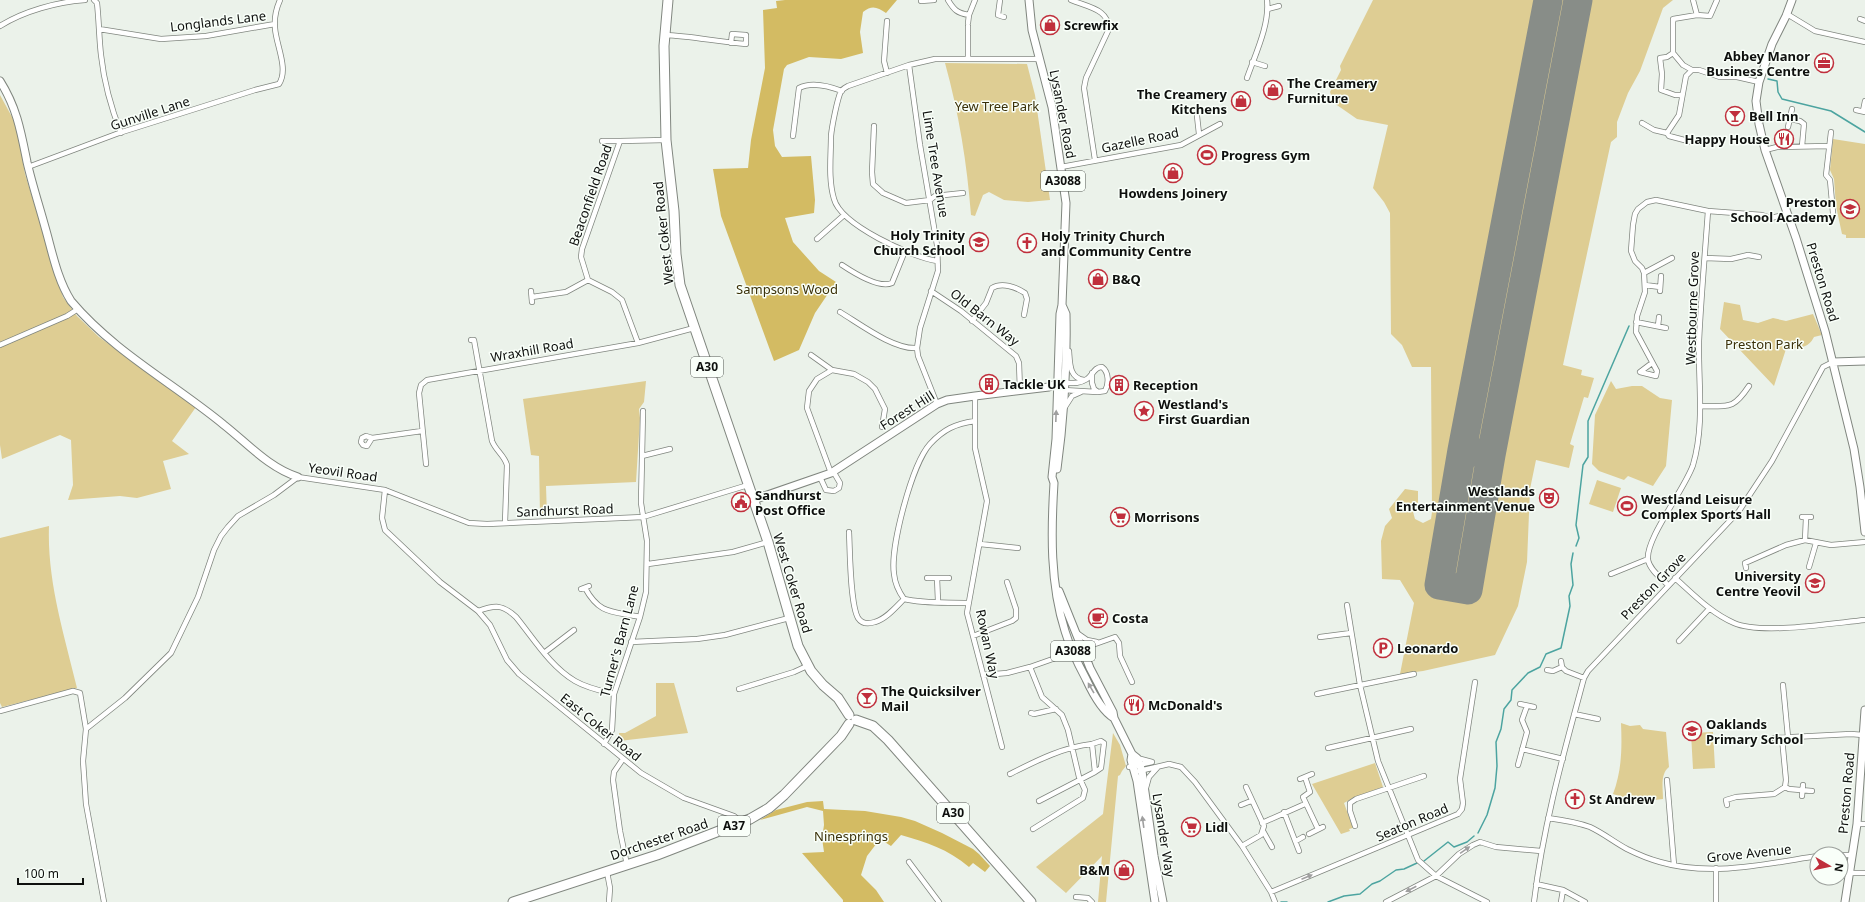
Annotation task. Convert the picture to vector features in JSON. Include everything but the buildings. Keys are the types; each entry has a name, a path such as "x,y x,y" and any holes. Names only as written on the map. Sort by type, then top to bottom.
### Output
{"highway":[{"name":"West Coker Road","path":"668,0 665,35 666,140 674,211 678,276 694,328 768,542 798,646 807,666 817,679 838,698 851,720"},
{"name":"Dorchester Road","path":"513,902 607,872 742,823 770,808 841,736 851,720"},
{"name":"A30","path":"851,720 873,726 888,740 1030,902"}],"street":[{"path":"0,26 18,17 45,8 85,0"},
{"path":"94,0 97,3 101,55 106,87 121,133"},
{"path":"275,24 276,10 280,0"},
{"path":"921,1 934,0"},
{"path":"948,0 954,10 960,14 969,15"},
{"path":"968,59 969,15 975,0"},
{"path":"993,14 1001,16 1000,0"},
{"name":"Lysander Road","path":"1029,0 1032,30 1052,107 1066,203 1062,305 1060,314 1061,386 1064,410 1062,439 1054,483 1052,526 1054,574 1057,600 1065,632 1091,689 1109,716 1114,718"},
{"path":"1072,0 1100,11 1107,17 1109,24 1108,31 1086,78 1084,88 1095,160"},
{"path":"1247,78 1266,20 1268,9 1267,0"},
{"path":"1693,0 1697,15"},
{"path":"1667,133 1679,115 1686,76 1683,65 1673,52 1673,19 1697,15 1710,16 1717,0"},
{"name":"Preston Road","path":"1792,0 1787,14 1772,44 1759,82 1756,101 1759,124 1765,150 1796,238 1833,362 1863,487 1865,532"},
{"path":"1268,9 1279,6"},
{"path":"1787,14 1815,31 1865,42"},
{"path":"1860,19 1865,21"},
{"path":"887,20 884,61 887,73"},
{"name":"Longlands Lane","path":"99,29 160,39 206,36 275,24"},
{"name":"Gunville Lane","path":"28,167 121,133 280,83 283,72 275,24"},
{"path":"665,35 699,37 731,43"},
{"path":"1673,52 1666,58 1660,58 1662,74 1661,90 1675,95 1682,95"},
{"path":"937,261 926,259 905,251 868,232 844,216 834,201 830,182 832,126 842,91 848,86 909,65 935,59 1039,59"},
{"path":"1252,62 1265,66"},
{"name":"Lime Tree Avenue","path":"909,65 937,245 938,271 920,328 917,348 918,356 937,404"},
{"path":"1683,65 1692,70 1699,70 1720,77 1737,77 1759,82"},
{"path":"1686,76 1692,70"},
{"path":"0,81 17,114 28,167 61,278 67,294 78,309 110,341 224,425 261,455 288,474 298,477"},
{"path":"793,136 799,88 805,84 827,85 842,91"},
{"path":"1856,110 1864,111 1865,101"},
{"path":"1788,127 1792,109"},
{"path":"1197,116 1199,134"},
{"path":"1790,119 1800,120 1804,124 1802,146"},
{"path":"1642,123 1654,130 1667,133 1669,136 1692,142"},
{"name":"Gazelle Road","path":"1061,167 1181,145 1220,124"},
{"path":"874,126 872,172 873,184 883,193 906,203 930,200 935,196 963,193"},
{"path":"1831,132 1825,169 1826,175 1830,180 1833,213"},
{"name":"Beaconfield Road","path":"602,141 666,140"},
{"name":"Beaconfield Road","path":"588,280 581,257 582,249 620,141"},
{"path":"1765,150 1777,147 1829,146"},
{"path":"1652,363 1636,332 1636,322 1645,292 1645,285 1642,268 1635,261 1631,251 1635,214 1643,204 1656,200 1708,211 1762,215 1771,218 1780,217 1787,214"},
{"name":"Westbourne Grove","path":"1648,559 1654,536 1680,494 1692,466 1701,406 1699,342 1708,211"},
{"path":"817,239 844,216"},
{"path":"842,265 857,275 888,285 892,283 905,251"},
{"path":"1705,258 1731,259 1748,255 1759,256"},
{"path":"1644,273 1672,258"},
{"path":"1645,285 1660,289 1662,276"},
{"path":"532,297 566,292 588,280 612,292 622,300 638,343"},
{"path":"972,321 986,303 990,291 996,286 1010,286 1025,293 1027,299 1022,309 1024,315"},
{"path":"531,291 532,302"},
{"name":"Old Barn Way","path":"931,291 940,296 1016,356 1019,363 1020,390"},
{"name":"Lysander Road","path":"1054,483 1052,477 1066,330 1066,314 1062,305"},
{"path":"0,346 61,319 78,309"},
{"path":"840,312 896,344 910,349 917,348"},
{"path":"1658,326 1659,317"},
{"path":"1636,322 1666,328"},
{"name":"Wraxhill Road","path":"426,464 418,392 424,381 431,378 638,343 694,328"},
{"path":"1066,330 1071,370 1075,376 1084,380"},
{"path":"474,340 492,441 497,450 505,457 508,465 505,523"},
{"path":"811,355 832,370 854,374 868,382 875,389 885,409 882,427"},
{"path":"1833,362 1865,361"},
{"name":"Preston Grove","path":"1534,902 1541,852 1548,818 1584,678 1588,671 1739,511 1772,461 1823,367 1833,362"},
{"path":"1100,366 1105,369 1107,373 1106,390 1098,392 1084,392 1061,386 1084,380 1100,366"},
{"path":"820,477 826,490 834,491 839,488 840,483 832,472 807,408 809,391 817,379 832,370"},
{"path":"1092,373 1094,389 1098,392"},
{"name":"Forest Hill","path":"753,500 832,472 937,404 975,396 1061,386"},
{"path":"1701,406 1730,406 1742,397 1749,386"},
{"path":"1064,410 1072,396 1084,392"},
{"name":"Rowan Way","path":"975,396 975,448 987,501 968,603 968,613 1002,746"},
{"name":"Turner's Barn Lane","path":"604,744 612,730 614,694 640,617 646,592 648,564 647,541 641,503 643,411"},
{"path":"904,600 898,590 894,575 893,552 905,502 918,468 929,446 943,432 957,424 975,422"},
{"path":"372,438 422,431"},
{"path":"642,456 670,449"},
{"path":"288,474 288,484"},
{"path":"86,729 125,698 171,653 198,597 218,543 228,527 238,516 298,477"},
{"name":"Yeovil Road","path":"298,477 385,490"},
{"name":"Sandhurst Road","path":"385,490 469,523 505,523 643,517 748,486"},
{"name":"East Coker Road","path":"385,490 382,518 385,530 440,582 478,611 490,625 507,660 519,674 641,773 684,798 734,816 742,823"},
{"path":"1805,540 1807,517"},
{"path":"849,532 853,598 858,618 862,622 876,622 886,616 904,600 918,602 938,601 968,603"},
{"path":"1744,563 1786,544 1805,540 1831,545 1865,542"},
{"path":"648,564 733,552 768,542"},
{"path":"1808,566 1816,542"},
{"path":"980,544 1018,548"},
{"path":"1611,574 1648,559 1652,569 1668,585"},
{"name":"Lysander Road","path":"1054,574 1060,595 1090,668 1114,712 1114,718 1136,765"},
{"path":"927,578 949,578"},
{"path":"937,578 938,601"},
{"path":"1676,578 1708,609 1735,624 1762,629 1865,620"},
{"path":"973,636 1012,621 1016,618 1016,609 1007,582"},
{"path":"585,588 592,600 599,607 640,617"},
{"path":"1346,605 1360,685 1378,761 1387,788 1418,860 1436,876 1487,902"},
{"path":"478,611 493,606 502,607 510,611 544,653 560,670 575,681 614,694"},
{"path":"1679,641 1708,609"},
{"path":"631,642 697,639 725,635 789,618"},
{"path":"1072,626 1079,636 1097,642"},
{"path":"544,653 574,630"},
{"path":"1320,637 1351,632"},
{"path":"983,675 1008,673 1030,667 1081,647 1115,637 1120,648 1120,656 1132,682"},
{"path":"1561,661 1562,667 1566,671 1584,678"},
{"path":"739,689 794,672 807,666"},
{"path":"1030,667 1042,698 1062,715 1068,730 1080,780 1085,790 1084,798 1033,829"},
{"path":"1547,670 1553,671 1562,667"},
{"path":"1317,694 1414,674"},
{"name":"Seaton Road","path":"1271,892 1458,814 1462,809 1463,804 1460,779 1475,682"},
{"path":"1783,685 1788,738"},
{"path":"0,711 73,691 80,693 86,729 83,761 86,804 104,902"},
{"path":"1520,704 1534,708"},
{"path":"1518,765 1527,732 1522,720 1527,706"},
{"path":"1031,713 1034,714 1056,709"},
{"name":"Preston Road","path":"1849,873 1857,824 1865,710"},
{"path":"1574,714 1598,719"},
{"path":"1328,748 1411,729"},
{"path":"1774,738 1851,734 1864,735"},
{"path":"1726,801 1736,797 1774,794 1785,787 1786,780 1782,738"},
{"path":"1010,774 1041,758 1101,741 1104,743 1100,768 1039,801"},
{"path":"1092,744 1095,772"},
{"path":"1522,749 1563,759"},
{"path":"623,759 614,772 613,780 620,831 627,865"},
{"path":"1136,765 1152,762 1159,766"},
{"path":"1136,765 1152,762"},
{"path":"1136,765 1159,766 1169,764 1181,767 1195,782 1242,846 1271,892 1275,902"},
{"name":"Lysander Way","path":"1136,765 1146,792 1154,856 1163,902"},
{"name":"Lysander Way","path":"1136,765 1155,902"},
{"path":"1146,792 1149,777 1159,766"},
{"path":"1300,779 1312,774"},
{"path":"1355,826 1350,811 1350,803 1356,799 1424,776"},
{"path":"1305,777 1310,792 1303,797 1305,804 1320,828 1309,834"},
{"path":"1667,780 1674,866"},
{"path":"1246,787 1251,801 1264,826 1263,831 1272,847"},
{"path":"1785,787 1790,789 1803,788 1812,791"},
{"path":"1802,796 1803,788"},
{"path":"1241,805 1251,801"},
{"path":"1262,823 1305,804"},
{"path":"1284,812 1299,851"},
{"name":"Grove Avenue","path":"1548,818 1570,821 1591,828 1628,849 1674,866 1702,869 1733,868 1809,857"},
{"path":"1857,824 1865,824"},
{"path":"1242,846 1257,838 1263,831"},
{"path":"1296,841 1303,837"},
{"path":"1386,902 1436,876 1459,854 1480,842 1496,847 1541,852"},
{"path":"909,862 939,902"},
{"path":"1716,868 1716,902"},
{"path":"607,872 610,888 609,902"},
{"path":"1849,873 1865,873"},
{"path":"1536,884 1563,890 1584,902"},
{"name":"Preston Road","path":"1845,902 1847,886"},
{"path":"1561,902 1563,890"},
{"path":"1076,897 1088,898 1092,902"}],"green space":[{"name":"Sampsons Wood","path":"897,0 886,13 880,9 874,8 869,8 863,12 860,32 863,53 841,59 809,57 787,65 784,69 773,130 775,146 782,157 811,156 815,200 814,213 785,218 793,242 819,271 836,282 815,313 799,350 774,361 721,216 713,169 748,168 751,140 765,68 763,10 777,8 776,1"},
{"path":"1373,0 1673,0 1663,8 1640,71 1628,93 1617,122 1617,137 1611,142 1563,365 1582,370 1581,375 1594,378 1588,398 1584,397 1570,444 1574,446 1569,468 1536,460 1530,489 1527,562 1518,606 1495,655 1423,671 1400,674 1414,603 1400,580 1382,579 1381,541 1385,526 1392,518 1389,509 1405,489 1418,491 1418,503 1414,506 1413,510 1415,519 1423,523 1431,519 1431,367 1412,367 1402,345 1391,334 1390,213 1384,202 1373,188 1388,125 1357,119 1334,103 1330,92 1341,70 1340,66"},
{"name":"Yew Tree Park","path":"945,63 1027,64 1035,95 1050,200 1028,202 1004,200 989,192 983,195 975,216 971,215 962,139"},
{"path":"0,95 17,126 25,174 63,297 77,316 99,337 196,407 172,441 189,454 163,461 171,489 137,498 120,496 68,500 73,485 71,440 60,435 2,459 0,445"},
{"path":"1833,139 1865,144 1865,238 1846,238 1846,235 1842,234 1836,206 1834,179 1830,170"},
{"name":"Preston Park","path":"1724,302 1740,305 1743,320 1758,323 1773,318 1786,321 1813,314 1822,335 1814,337 1806,346 1786,349 1774,386 1720,329"},
{"path":"646,381 644,402 639,409 640,418 636,482 546,486 547,516 540,516 539,456 531,455 523,399"},
{"path":"1611,381 1616,389 1642,386 1660,398 1672,400 1666,466 1653,486 1628,476 1624,480 1599,471 1592,464 1595,415"},
{"path":"1597,480 1621,488 1613,512 1589,504"},
{"path":"49,526 49,547 57,607 77,688 2,707 0,703 0,538"},
{"path":"656,683 674,683 688,733 619,741 619,733 625,733 656,716"},
{"path":"1621,723 1630,726 1640,725 1643,729 1666,732 1669,767 1664,773 1663,777 1663,799 1638,802 1613,794 1621,759"},
{"path":"1713,732 1715,768 1693,769 1691,733"},
{"path":"1113,733 1120,745 1126,766 1118,776 1106,902 1098,902 1102,856 1066,893 1036,867 1103,814"},
{"path":"1375,763 1383,787 1344,803 1353,828 1349,829 1350,831 1341,834 1312,784"},
{"name":"Ninesprings","path":"823,801 824,809 865,811 915,821 973,849 990,866 985,872 973,863 969,867 945,851 919,840 901,835 891,846 880,839 867,856 861,875 876,890 884,902 843,902 843,900 802,853 824,852 822,838 824,825 823,811 807,807 760,820 776,810 807,802"}],"waterway":[{"path":"1768,79 1777,81 1778,92 1782,99 1831,111 1865,132"},
{"path":"1576,546 1579,538 1576,525 1583,465 1588,457 1588,421 1629,326"},
{"path":"1478,833 1487,815 1495,788 1497,766 1496,742 1501,729 1504,709 1511,700 1512,690 1528,673 1540,667 1546,654 1561,648 1570,606 1569,596 1573,585 1571,564 1573,553"},
{"path":"1424,861 1448,842 1454,847 1467,842 1474,836"},
{"path":"1328,902 1344,896 1360,894 1372,884 1380,881 1396,870 1404,869 1417,863"},
{"path":"1281,902 1287,902"}],"runway":[{"path":"1548,0 1462,450 1491,455 1578,0"},
{"path":"1462,450 1491,455 1468,590 1439,585 1462,450"}],"place":[{"name":"Screwfix","path":"1050,25"},
{"name":"Abbey Manor Business Centre","path":"1824,63"},
{"name":"The Creamery Furniture","path":"1273,90"},
{"name":"The Creamery Kitchens","path":"1241,101"},
{"name":"Bell Inn","path":"1735,116"},
{"name":"Happy House","path":"1784,139"},
{"name":"Progress Gym","path":"1207,155"},
{"name":"Howdens Joinery","path":"1173,173"},
{"name":"Preston School Academy","path":"1850,209"},
{"name":"Holy Trinity Church School","path":"979,242"},
{"name":"Holy Trinity Church and Community Centre","path":"1027,243"},
{"name":"B&Q","path":"1098,279"},
{"name":"Tackle UK","path":"989,384"},
{"name":"Reception","path":"1119,385"},
{"name":"Westland's First Guardian","path":"1144,411"},
{"name":"Westlands Entertainment Venue","path":"1549,498"},
{"name":"Sandhurst Post Office","path":"741,502"},
{"name":"Westland Leisure Complex Sports Hall","path":"1627,506"},
{"name":"Morrisons","path":"1120,517"},
{"name":"University Centre Yeovil","path":"1815,583"},
{"name":"Costa","path":"1098,618"},
{"name":"Leonardo","path":"1383,648"},
{"name":"The Quicksilver Mail","path":"867,698"},
{"name":"McDonald's","path":"1134,705"},
{"name":"Oaklands Primary School","path":"1692,731"},
{"name":"St Andrew","path":"1575,799"},
{"name":"Lidl","path":"1191,827"},
{"name":"B&M","path":"1124,870"}]}
